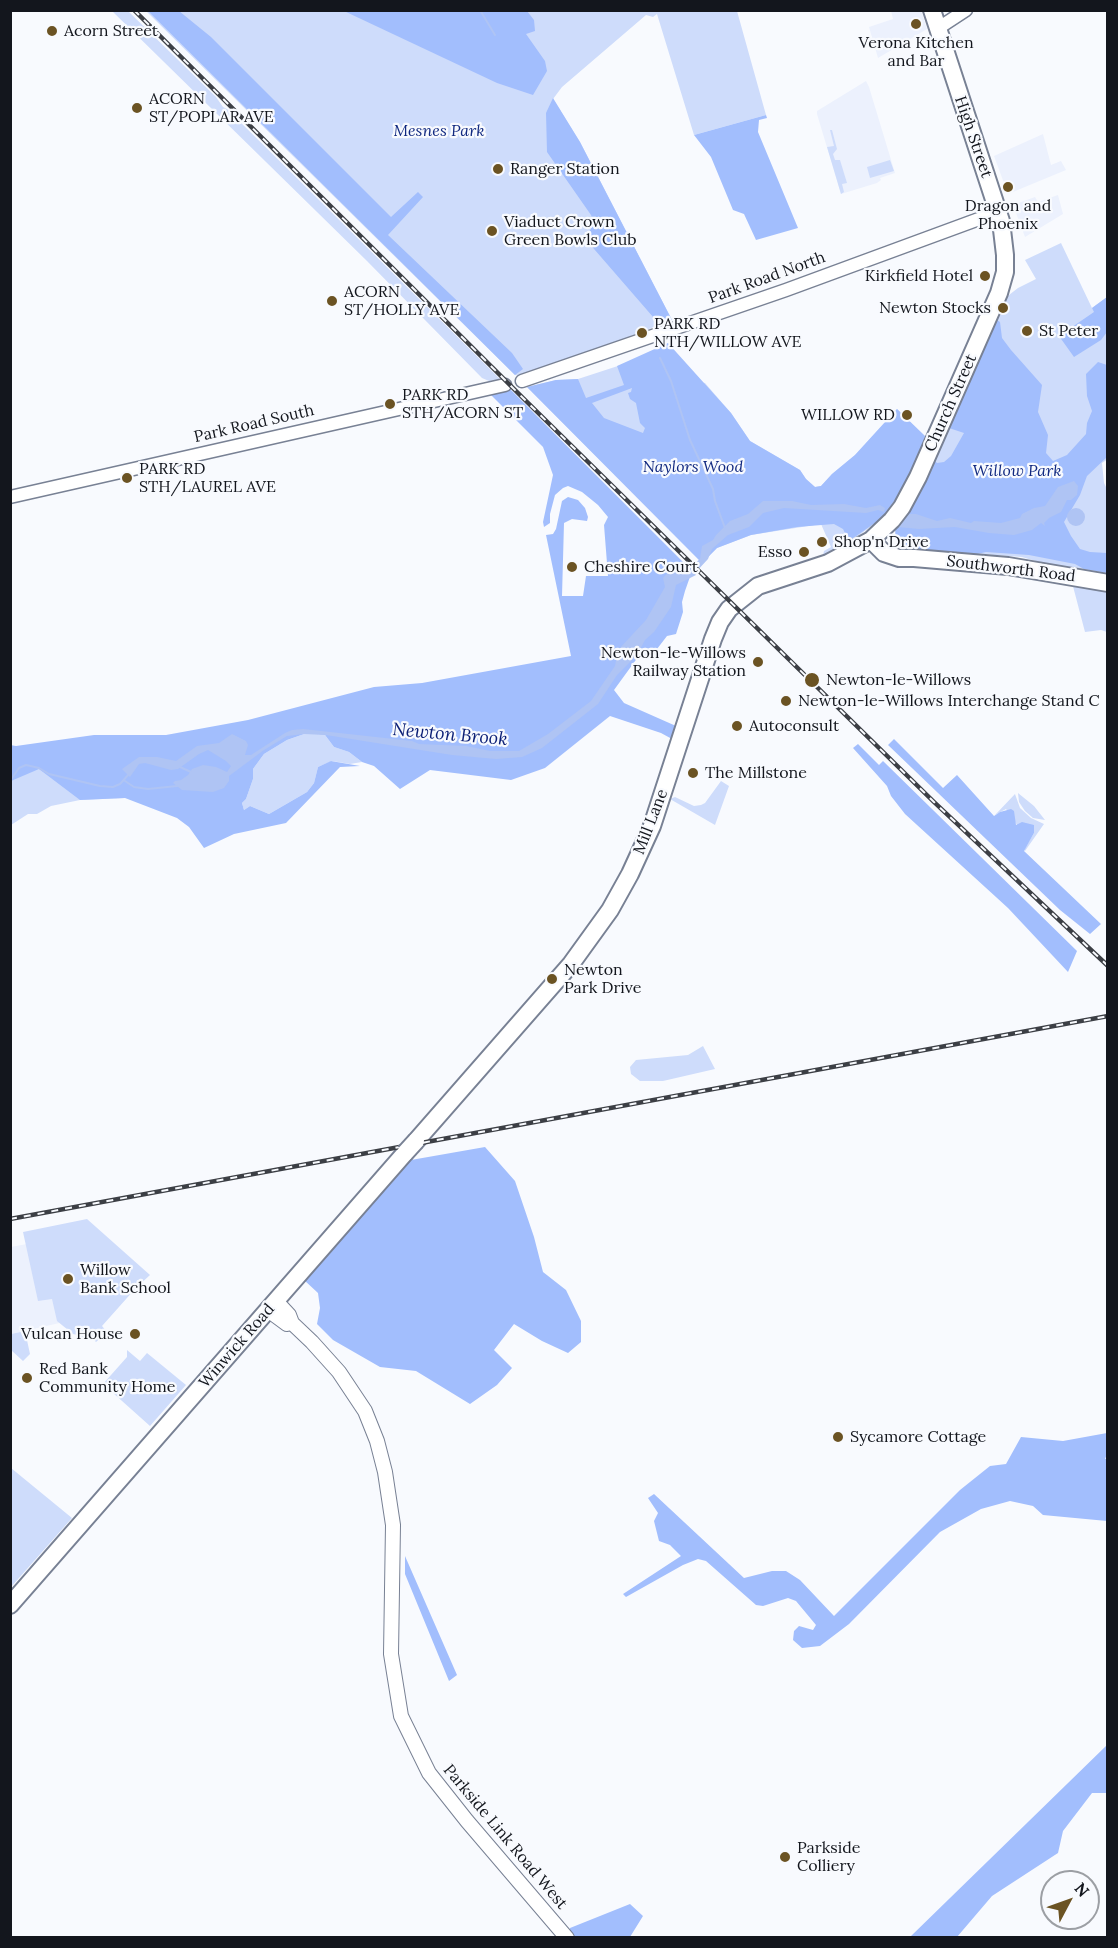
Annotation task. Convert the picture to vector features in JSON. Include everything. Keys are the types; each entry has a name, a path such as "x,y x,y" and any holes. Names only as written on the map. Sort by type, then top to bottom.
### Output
{"main road":[{"name":"High Street","path":"932,10 998,212 1003,230 1005,266"},
{"name":"Church Street","path":"876,537 902,507 918,477 995,303 1004,279 1005,266"},
{"name":"Southworth Road","path":"876,537 880,549 894,557 1008,567 1107,583"},
{"name":"Mill Lane","path":"411,1147 571,963 610,910 652,826 713,639 726,613 745,594 758,586 828,563 876,537"},
{"name":"Winwick Road","path":"10,1605 411,1147"},
{"name":"Parkside Link Road West","path":"272,1306 287,1324 292,1323 312,1342 339,1372 365,1411 377,1441 385,1472 393,1525 391,1654 402,1716 429,1773 567,1938"}],"street":[{"path":"937,29 966,10"},
{"name":"Park Road North","path":"522,381 786,290 998,212"},
{"name":"Park Road South","path":"10,497 505,385"}],"shaded area":[{"path":"921,10 927,29 878,58 869,27 893,19 891,11"},
{"path":"866,81 895,173 880,178 881,180 877,183 841,194 817,111"},
{"path":"1043,134 1051,165 1061,161 1066,170 1008,194 994,156"},
{"path":"1058,195 1063,214 1025,237 1013,205 1035,197 1038,202"},
{"path":"1074,481 1078,486 1077,495 1067,500 1061,512 1049,518 1044,523 1045,526 1041,523 1032,530 1014,535 955,527 919,529 898,527 906,514 916,514 937,521 950,518 971,523 974,521 1001,523 1020,518 1022,514 1034,508 1045,506 1058,487"},
{"path":"763,501 792,501 811,505 844,504 866,508 880,505 885,508 884,512 878,510 866,513 784,508 763,513 749,527 728,535 712,549 708,559 695,573 696,575 676,585 671,607 654,632 645,640 637,655 617,675 598,704 542,748 522,757 496,759 452,755 326,735 304,734 287,736 264,750 229,776 229,781 224,788 213,792 182,790 173,783 188,775 192,769 203,765 227,772 231,766 208,750 178,769 171,770 145,763 139,764 130,777 122,769 139,757 157,757 176,761 197,746 219,743 232,734 246,741 248,745 245,755 251,755 285,733 303,729 412,741 419,744 466,746 490,751 519,751 548,734 591,701 615,666 618,650 646,620 665,587 663,578 669,571 689,568 700,559 702,546 713,540 730,521 748,514"},
{"path":"1076,508 1082,511 1085,517 1082,523 1076,526 1070,523 1067,517 1070,511"},
{"name":"Willow Bank School","path":"95,1231 86,1317 11,1334 11,1247"}],"green space":[{"path":"112,11 128,11 501,380 489,381 482,378 367,261"},
{"name":"Mesnes Park","path":"146,11 737,11 766,115 694,135 657,14 653,17 646,15 562,87 553,99 580,142 672,320 526,377 515,375"},
{"path":"148,11 179,11 211,37 391,217 418,192 423,197 388,235 512,353 523,369 515,375"},
{"path":"344,11 527,11 534,20 535,31 526,34 545,61 547,71 533,95 497,83"},
{"path":"553,98 580,142 672,320 660,325 588,242 587,236 594,223 591,215 547,152 546,113"},
{"path":"766,115 767,118 759,120 758,132 798,228 756,240 744,214 733,210 711,157 694,135"},
{"path":"830,130 832,130 837,149 833,154 835,160 840,160 847,183 842,184 844,192 841,194 827,147 834,146"},
{"path":"890,160 894,171 870,178 867,167"},
{"name":"Willow Park","path":"1061,243 1092,308 1107,297 1108,459 1102,463 1104,483 1108,491 1107,632 1101,630 1085,632 1069,571 1022,557 911,549 896,540 895,528 882,518 849,543 823,555 824,551 831,547 821,524 751,535 717,548 702,563 527,387 556,380 578,379 624,364 705,383 731,413 750,441 800,470 815,487 821,486 855,455 897,409 935,446 986,325 1009,295 1036,279 1025,260"},
{"path":"1107,297 1107,332 1101,340 1074,357 1059,336 1094,312 1092,308"},
{"path":"997,320 1000,322 1002,338 1042,385 1038,412 1048,435 1046,453 1053,461 1067,455 1086,434 1087,423 1092,411 1087,396 1086,374 1098,362 1107,365 1107,457 1087,476 1080,495 1064,522 1080,549 1107,553 1107,573 1029,555 911,549 896,540 895,528 933,459 937,463 944,462 951,456 964,433 949,428 975,362"},
{"name":"Naylors Wood","path":"668,343 731,413 750,441 800,470 815,487 821,486 855,455 897,409 925,436 920,456 910,479 882,518 849,541 843,529 834,524 797,527 751,535 717,548 702,563 527,387 556,380 578,379 586,398 624,385 617,366","holes":["632,388 628,393 630,399 636,403 640,423 645,428 643,433 604,418 592,403"]},
{"path":"510,389 692,571 682,602 683,612 676,634 667,636 657,649 649,648 647,655 638,657 614,690 624,703 676,726 672,739 610,716 545,768 511,780 430,770 400,789 374,766 362,762 349,752 334,747 325,735 307,733 287,740 264,754 253,769 253,779 246,799 242,803 244,810 250,806 269,814 307,792 314,783 318,767 331,761 360,766 340,767 286,823 234,834 204,848 189,827 177,818 125,798 80,800 39,769 11,781 10,745 94,735 166,735 248,720 374,687 422,683 571,656 546,535 553,534 556,529 562,501 568,497 578,500 585,508 587,521 572,519 564,523 562,596 583,596 586,576 608,576 604,525 608,517 582,492 568,486 555,495 550,523 544,527 543,522 553,475 543,447 491,395"},
{"path":"307,733 325,735 334,747 349,752 362,762 350,764 332,761 318,767 314,783 307,792 269,814 250,806 244,810 242,803 246,799 253,779 253,769 264,754 287,740"},
{"path":"894,739 943,788 957,775 994,816 1011,809 1014,811 1016,825 1022,822 1034,825 1034,833 1024,851 1101,924 1090,934 1060,910 888,745"},
{"path":"858,744 879,765 883,761 1077,951 1068,972 1008,908 905,814 891,796 887,786 853,748"},
{"path":"28,757 125,798 80,800 51,806 37,814 28,814 11,825 10,772"},
{"path":"721,781 729,786 715,825 670,799 675,797 694,806 701,805"},
{"path":"1018,793 1034,806 1045,820 1033,818 1025,811 1019,802"},
{"path":"1015,794 1020,808 1031,818 1044,824 1025,851 1034,833 1017,825 1006,809 995,815"},
{"path":"703,1046 715,1069 663,1081 640,1081 631,1074 630,1067 636,1060 688,1055"},
{"path":"485,1147 515,1181 543,1272 566,1290 581,1321 581,1342 568,1353 514,1324 494,1350 512,1368 497,1385 470,1404 416,1371 380,1367 333,1340 317,1324 320,1308 318,1293 304,1280 411,1160"},
{"name":"Willow Bank School","path":"87,1219 150,1275 102,1326 107,1332 96,1342 88,1334 83,1339 73,1334 57,1321 52,1299 38,1301 23,1232"},
{"path":"25,1331 30,1354 23,1361 11,1350 11,1334"},
{"path":"127,1350 140,1361 147,1353 186,1385 150,1426 103,1384 127,1357"},
{"path":"1107,1433 1105,1459 1108,1459 1107,1521 1043,1515 1033,1506 1010,1501 981,1509 940,1532 849,1624 820,1646 802,1648 793,1640 794,1631 799,1626 813,1630 816,1625 796,1601 788,1598 763,1606 756,1605 706,1561 698,1559 626,1597 623,1594 681,1556 670,1545 659,1541 654,1521 658,1513 648,1498 654,1494 744,1578 772,1571 786,1571 800,1580 834,1616 960,1490 990,1466 1006,1464 1021,1437 1063,1441"},
{"path":"11,1468 72,1518 11,1587"},
{"path":"405,1556 457,1675 449,1681 405,1574"},
{"path":"1107,1745 1107,1793 1092,1793 1063,1831 1058,1853 992,1896 957,1937 910,1937"},
{"path":"630,1904 643,1916 630,1937 568,1938 570,1928"}],"waterway":[{"path":"480,10 495,35"},
{"path":"660,358 671,381 690,440 713,489 725,528"},
{"name":"Newton Brook","path":"10,781 19,768 26,765 39,768 49,774 100,786 113,787 120,784 129,774"},
{"path":"180,767 191,772"},
{"path":"125,781 134,787 148,789 177,786"}],"railway":[{"path":"134,10 523,398 934,802 1108,966"},
{"path":"10,1219 1108,1016"}],"place":[{"name":"Verona Kitchen and Bar","path":"916,24"},
{"name":"Acorn Street","path":"52,31"},
{"name":"ACORN ST/POPLAR AVE","path":"137,108"},
{"name":"Ranger Station","path":"498,169"},
{"name":"Dragon and Phoenix","path":"1008,187"},
{"name":"Viaduct Crown Green Bowls Club","path":"492,231"},
{"name":"Kirkfield Hotel","path":"985,276"},
{"name":"ACORN ST/HOLLY AVE","path":"332,301"},
{"name":"Newton Stocks","path":"1003,308"},
{"name":"St Peter","path":"1027,331"},
{"name":"PARK RD NTH/WILLOW AVE","path":"642,333"},
{"name":"PARK RD STH/ACORN ST","path":"390,404"},
{"name":"WILLOW RD","path":"907,415"},
{"name":"PARK RD STH/LAUREL AVE","path":"127,478"},
{"name":"Shop'n Drive","path":"822,542"},
{"name":"Esso","path":"804,552"},
{"name":"Cheshire Court","path":"572,567"},
{"name":"Newton-le-Willows Railway Station","path":"758,662"},
{"name":"Newton-le-Willows","path":"812,680"},
{"name":"Newton-le-Willows Interchange Stand C","path":"786,701"},
{"name":"Autoconsult","path":"737,726"},
{"name":"The Millstone","path":"693,773"},
{"name":"Newton Park Drive","path":"552,979"},
{"name":"Willow Bank School","path":"68,1279"},
{"name":"Vulcan House","path":"135,1334"},
{"name":"Red Bank Community Home","path":"27,1378"},
{"name":"Sycamore Cottage","path":"838,1437"},
{"name":"Parkside Colliery","path":"785,1857"}]}
